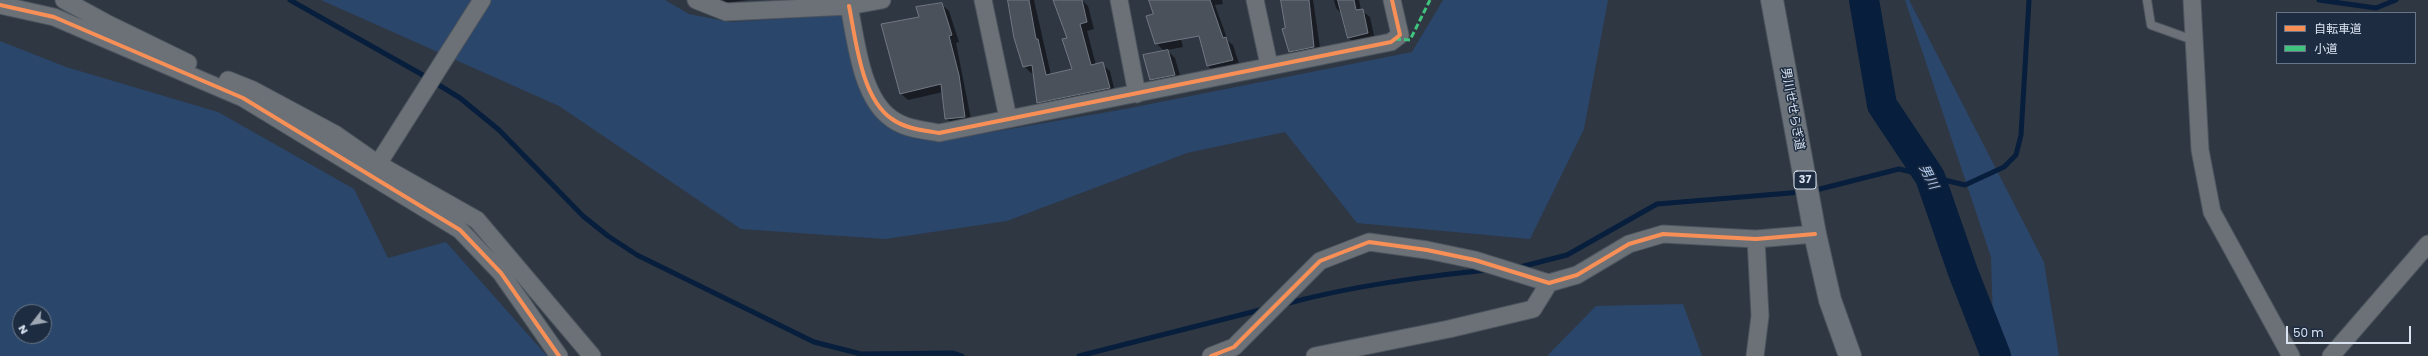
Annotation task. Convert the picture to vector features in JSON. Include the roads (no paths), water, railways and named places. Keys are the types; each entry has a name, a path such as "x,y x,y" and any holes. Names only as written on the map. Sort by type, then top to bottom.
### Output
{"main road":[{"name":"男川せせらぎ道","path":"1772,0 1815,234 1830,300 1850,356"}],"street":[{"path":"64,0 108,24 202,69 253,90 335,134 378,164 477,220 592,356"},
{"path":"378,164 482,0"},
{"path":"696,0 726,12 849,6 882,0"},
{"path":"983,0 1008,118"},
{"path":"1119,0 1137,94"},
{"path":"1255,0 1268,65"},
{"path":"849,6 866,81 875,101 892,119 912,128 940,133 1008,118 1137,94 1268,65 1391,42 1400,35 1392,0"},
{"path":"2192,0 2200,150 2212,212 2291,356"},
{"path":"0,5 54,17 243,98 460,230 501,273 559,356"},
{"path":"1211,356 1234,347 1320,261 1369,242 1427,250 1475,260 1549,283 1577,275 1630,244 1663,234 1756,239 1815,234"},
{"path":"1755,356 1760,316 1756,239"},
{"path":"2331,356 2428,244"},
{"path":"1315,356 1449,329 1533,309 1549,283"}],"lane":[{"path":"2147,0 2151,25 2193,40"}],"waterway":[{"path":"290,0 421,74 460,98 499,130 583,216 608,236 637,255 814,342 861,354 953,353 962,356"},
{"name":"男川","path":"1864,0 1882,105 1930,177 1963,272 1996,356"},
{"path":"1812,191 1899,169 1965,185 2004,167 2016,155 2021,135 2029,0"},
{"path":"2319,0 2376,8 2396,0"},
{"path":"1520,267 1567,255 1657,204 1802,192"},
{"path":"1285,304 1360,287 1488,270"},
{"path":"1079,356 1264,309"}]}
